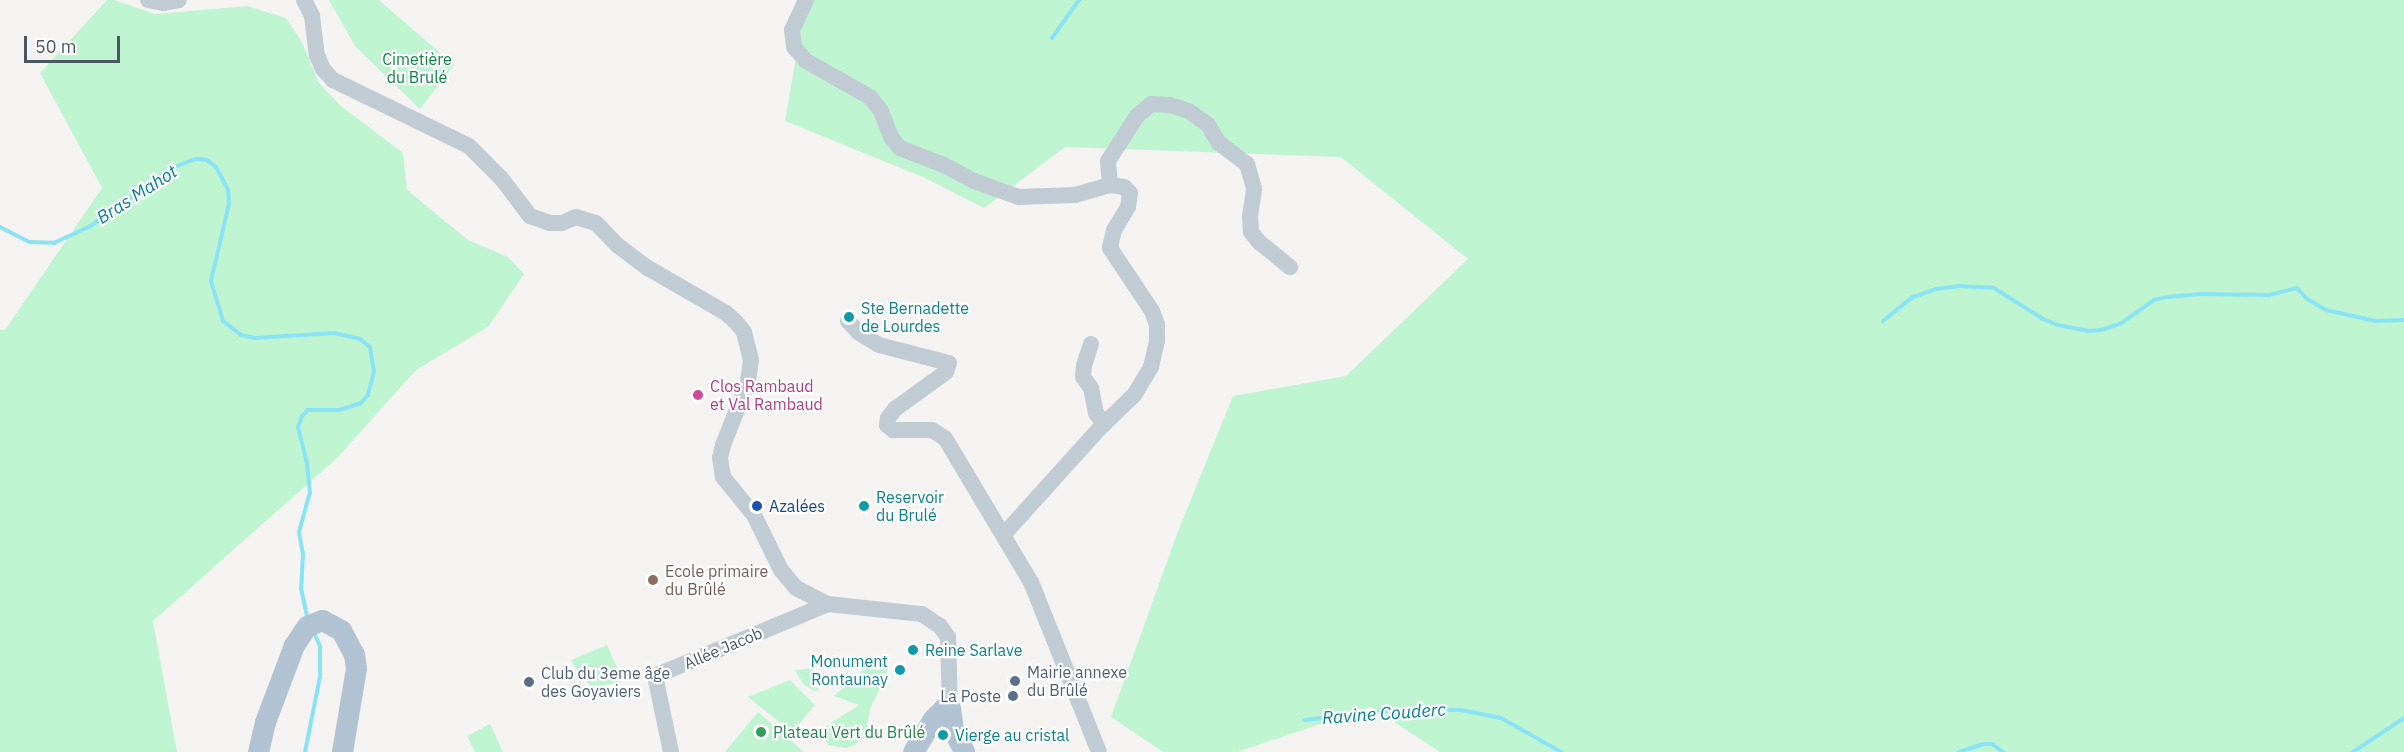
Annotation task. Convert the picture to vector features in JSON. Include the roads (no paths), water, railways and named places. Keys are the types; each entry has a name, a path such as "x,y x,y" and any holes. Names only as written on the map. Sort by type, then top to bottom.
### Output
{"main road":[{"path":"258,752 265,722 294,645 307,626 315,621 331,623 341,630 354,654 356,668 342,752"},
{"path":"913,752 933,719 944,708 950,708 953,729 964,752"}],"street":[{"path":"148,0 164,3 179,0"},
{"path":"304,0 312,16 317,55 322,69 333,80 469,146 501,178 530,216 550,223 562,223 576,217 596,222 617,244 648,268 736,321 744,332 751,360 748,382 723,445 720,458 723,477 754,515 781,570 796,588 828,604 922,614 934,620 948,637 950,708"},
{"path":"806,0 792,30 794,46 806,61 870,97 881,111 891,137 900,148 944,165 974,181 1018,197 1075,195 1110,185 1124,187 1131,196 1128,207 1112,236 1111,252 1141,292 1157,325 1157,341 1151,367 1142,385 1004,534"},
{"path":"1110,185 1108,161 1137,116 1151,104 1170,105 1189,111 1208,124 1219,143 1247,164 1254,189 1250,217 1251,232 1259,242 1290,267"},
{"path":"848,321 859,333 879,345 949,363 946,372 895,409 888,418 887,425 893,430 932,430 945,438 1004,534 1044,612 1099,752"},
{"path":"1090,344 1083,377 1090,387 1096,412 1104,424"},
{"name":"Allée Jacob","path":"671,752 656,676 828,604"}],"waterway":[{"path":"1052,38 1079,0"},
{"name":"Bras Mahot","path":"0,227 30,242 54,243 89,227 172,168 196,159 207,160 216,167 228,190 229,204 211,281 223,321 241,335 255,338 334,333 360,339 370,347 374,372 368,395 361,403 340,410 308,410 302,416 298,427 307,464 310,492 299,532 303,554 301,588 307,617"},
{"path":"1883,321 1913,297 1936,289 1960,286 1994,288 2043,319 2058,325 2088,331 2101,330 2120,324 2154,300 2167,297 2200,294 2269,295 2297,288 2306,298 2326,310 2376,321 2404,320"},
{"name":"Bras Mahot","path":"305,752 320,677 320,646 313,630"},
{"name":"Ravine Couderc","path":"1305,720 1394,710 1461,710 1501,718 1561,752"},
{"name":"Ravine Couderc","path":"2353,752 2404,718"},
{"name":"Ravine Couderc","path":"1959,752 1983,744 1992,744 2003,752"}],"place":[{"name":"Ste Bernadette de Lourdes","path":"849,317"},
{"name":"Clos Rambaud et Val Rambaud","path":"698,395"},
{"name":"Azalées","path":"757,506"},
{"name":"Reservoir du Brulé","path":"864,506"},
{"name":"Ecole primaire du Brûlé","path":"653,580"},
{"name":"Reine Sarlave","path":"913,650"},
{"name":"Monument Rontaunay","path":"900,670"},
{"name":"Mairie annexe du Brûlé","path":"1015,681"},
{"name":"Club du 3eme âge des Goyaviers","path":"529,682"},
{"name":"La Poste","path":"1013,696"},
{"name":"Plateau Vert du Brûlé","path":"761,732"},
{"name":"Vierge au cristal","path":"943,735"}],"park label":[{"name":"Cimetière du Brulé","path":"417,68"}]}
